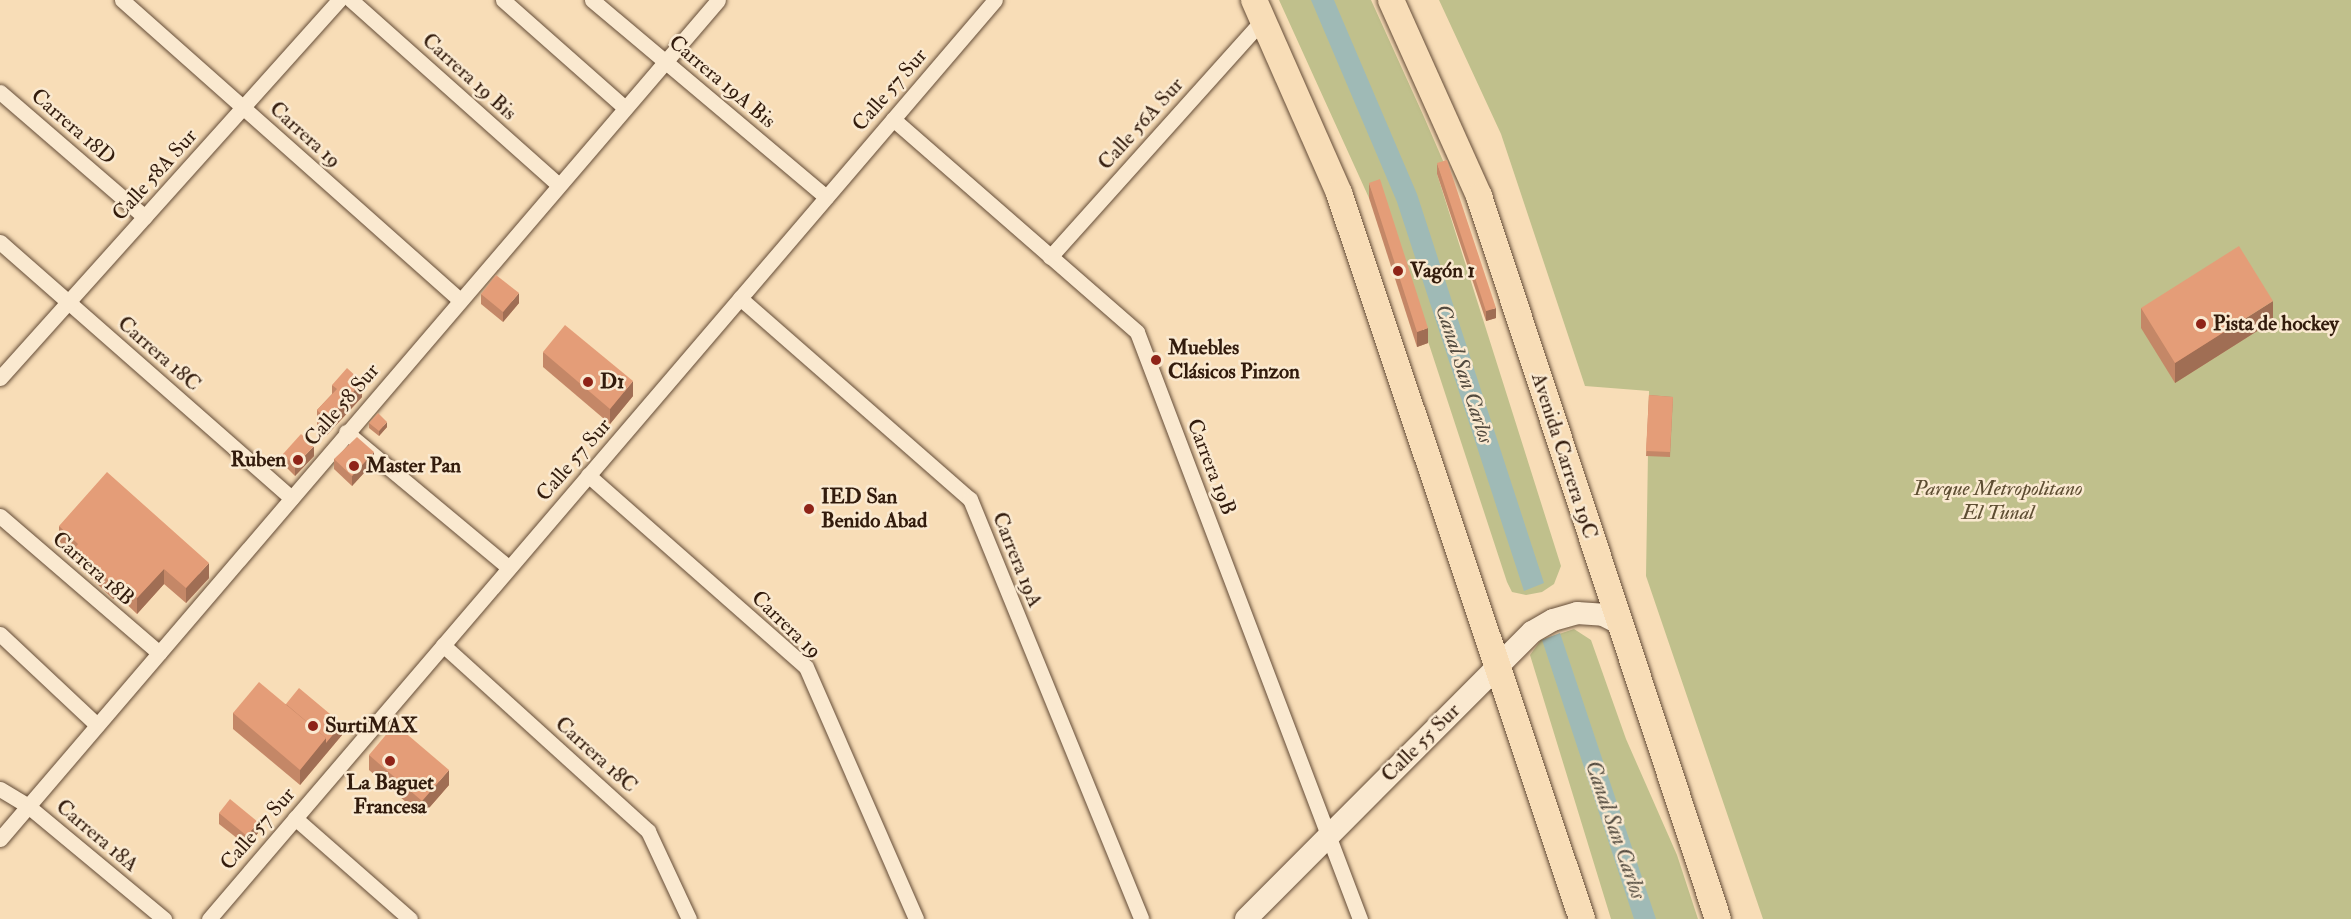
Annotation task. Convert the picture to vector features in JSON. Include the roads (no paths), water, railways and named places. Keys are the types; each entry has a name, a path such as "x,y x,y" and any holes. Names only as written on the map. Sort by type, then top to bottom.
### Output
{"main road":[{"name":"Avenida Carrera 19C","path":"1391,0 1468,166 1617,622 1718,919"},
{"path":"1259,10 1339,193 1582,919"}],"street":[{"name":"Carrera 19","path":"122,0 460,300"},
{"name":"Calle 58A Sur","path":"0,378 244,109 339,0"},
{"name":"Carrera 19 Bis","path":"351,0 559,185"},
{"path":"503,0 625,108"},
{"name":"Carrera 19A Bis","path":"592,0 826,197"},
{"name":"Calle 58 Sur","path":"0,839 718,0"},
{"name":"Calle 57 Sur","path":"209,919 995,0"},
{"name":"Calle 56A Sur","path":"1050,256 1259,10"},
{"name":"Carrera 18D","path":"0,92 145,217"},
{"name":"Carrera 19B","path":"893,118 1137,332 1360,919"},
{"name":"Carrera 18C","path":"0,242 291,498"},
{"name":"Carrera 19A","path":"740,298 970,499 1141,919"},
{"path":"346,432 508,568"},
{"name":"Carrera 19","path":"588,475 806,667 916,919"},
{"name":"Carrera 18B","path":"0,516 159,653"},
{"name":"Calle 55 Sur","path":"1246,919 1532,632 1553,620 1590,613 1617,622"},
{"path":"0,634 97,725"},
{"name":"Carrera 18C","path":"443,645 648,831 688,919"},
{"name":"Carrera 18A","path":"0,789 28,806 164,919"},
{"path":"295,818 410,919"}],"water":[{"name":"Canal San Carlos","path":"1311,0 1334,0 1417,194 1544,583 1524,591 1397,202"},
{"name":"Canal San Carlos","path":"1560,633 1656,919 1634,919 1542,640"}],"place":[{"name":"Vagón 1","path":"1398,271"},
{"name":"Pista de hockey","path":"2201,324"},
{"name":"Muebles Clásicos Pinzon","path":"1156,360"},
{"name":"D1","path":"588,382"},
{"name":"Ruben","path":"298,460"},
{"name":"Master Pan","path":"354,466"},
{"name":"IED San Benido Abad","path":"809,509"},
{"name":"SurtiMAX","path":"313,726"},
{"name":"La Baguet Francesa","path":"390,761"}],"park label":[{"name":"Parque Metropolitano El Tunal","path":"1998,501"}]}
